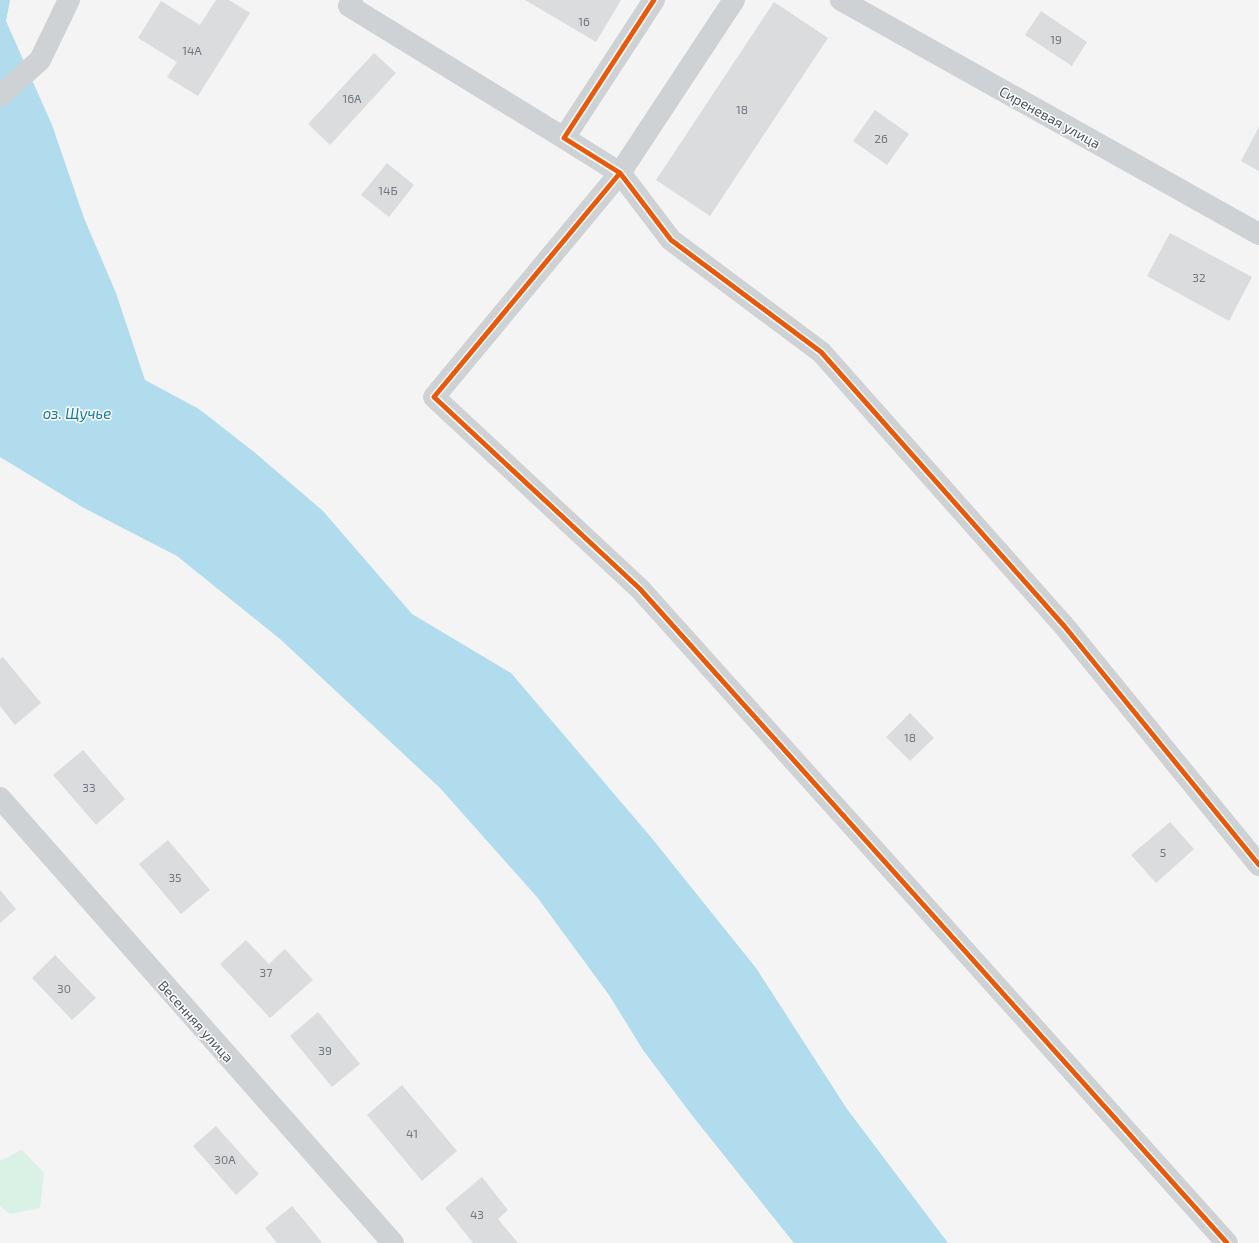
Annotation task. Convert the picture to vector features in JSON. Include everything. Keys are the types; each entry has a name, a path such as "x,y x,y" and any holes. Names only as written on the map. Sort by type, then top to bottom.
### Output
{"street":[{"path":"0,96 40,60 69,0"},
{"path":"352,0 349,6 620,173 671,240 821,352 1065,628 1259,864"},
{"path":"564,138 654,0"},
{"path":"734,0 620,173 434,397 640,589 1227,1243"},
{"name":"Сиреневая улица","path":"841,0 1259,234"},
{"name":"Весенняя улица","path":"0,798 393,1243"}],"green space":[{"path":"22,1150 44,1173 40,1208 10,1214 0,1206 0,1161"}],"water":[{"name":"оз. Щучье","path":"0,0 10,0 6,21 52,125 84,218 116,293 145,380 199,409 254,452 323,511 412,614 511,673 650,836 756,968 847,1109 948,1243 794,1243 691,1114 643,1050 609,995 537,897 440,788 280,639 177,556 84,508 0,457"}],"building":[{"path":"216,0 229,0 250,13 198,96 167,77 177,62 138,38 161,1 200,25"},
{"path":"525,0 621,0 596,42"},
{"path":"774,2 828,38 710,216 656,180"},
{"path":"1041,11 1087,42 1072,66 1025,35"},
{"path":"374,53 396,73 330,145 308,124"},
{"path":"875,110 909,134 887,165 853,141"},
{"path":"1259,127 1259,171 1241,161"},
{"path":"387,163 414,185 389,217 361,195"},
{"path":"1170,233 1252,277 1229,321 1147,276"},
{"path":"3,657 41,703 15,725 0,706 0,659"},
{"path":"910,713 934,738 910,761 886,737"},
{"path":"83,750 125,799 96,825 53,775"},
{"path":"1170,822 1194,849 1156,883 1131,855"},
{"path":"168,840 210,890 181,914 139,864"},
{"path":"0,890 16,909 0,923"},
{"path":"246,940 269,964 285,949 313,980 270,1018 220,964"},
{"path":"55,955 96,998 72,1020 32,978"},
{"path":"318,1012 360,1064 332,1087 290,1036"},
{"path":"402,1085 457,1151 422,1181 367,1115"},
{"path":"216,1126 259,1174 236,1195 193,1146"},
{"path":"482,1177 508,1210 498,1219 518,1243 473,1243 445,1208"},
{"path":"292,1206 322,1243 277,1243 265,1228"}],"cycle path":[{"path":"654,0 564,138 620,173 434,397 640,589 1227,1243"},
{"path":"620,173 671,240 821,352 1065,627 1259,865"}]}
